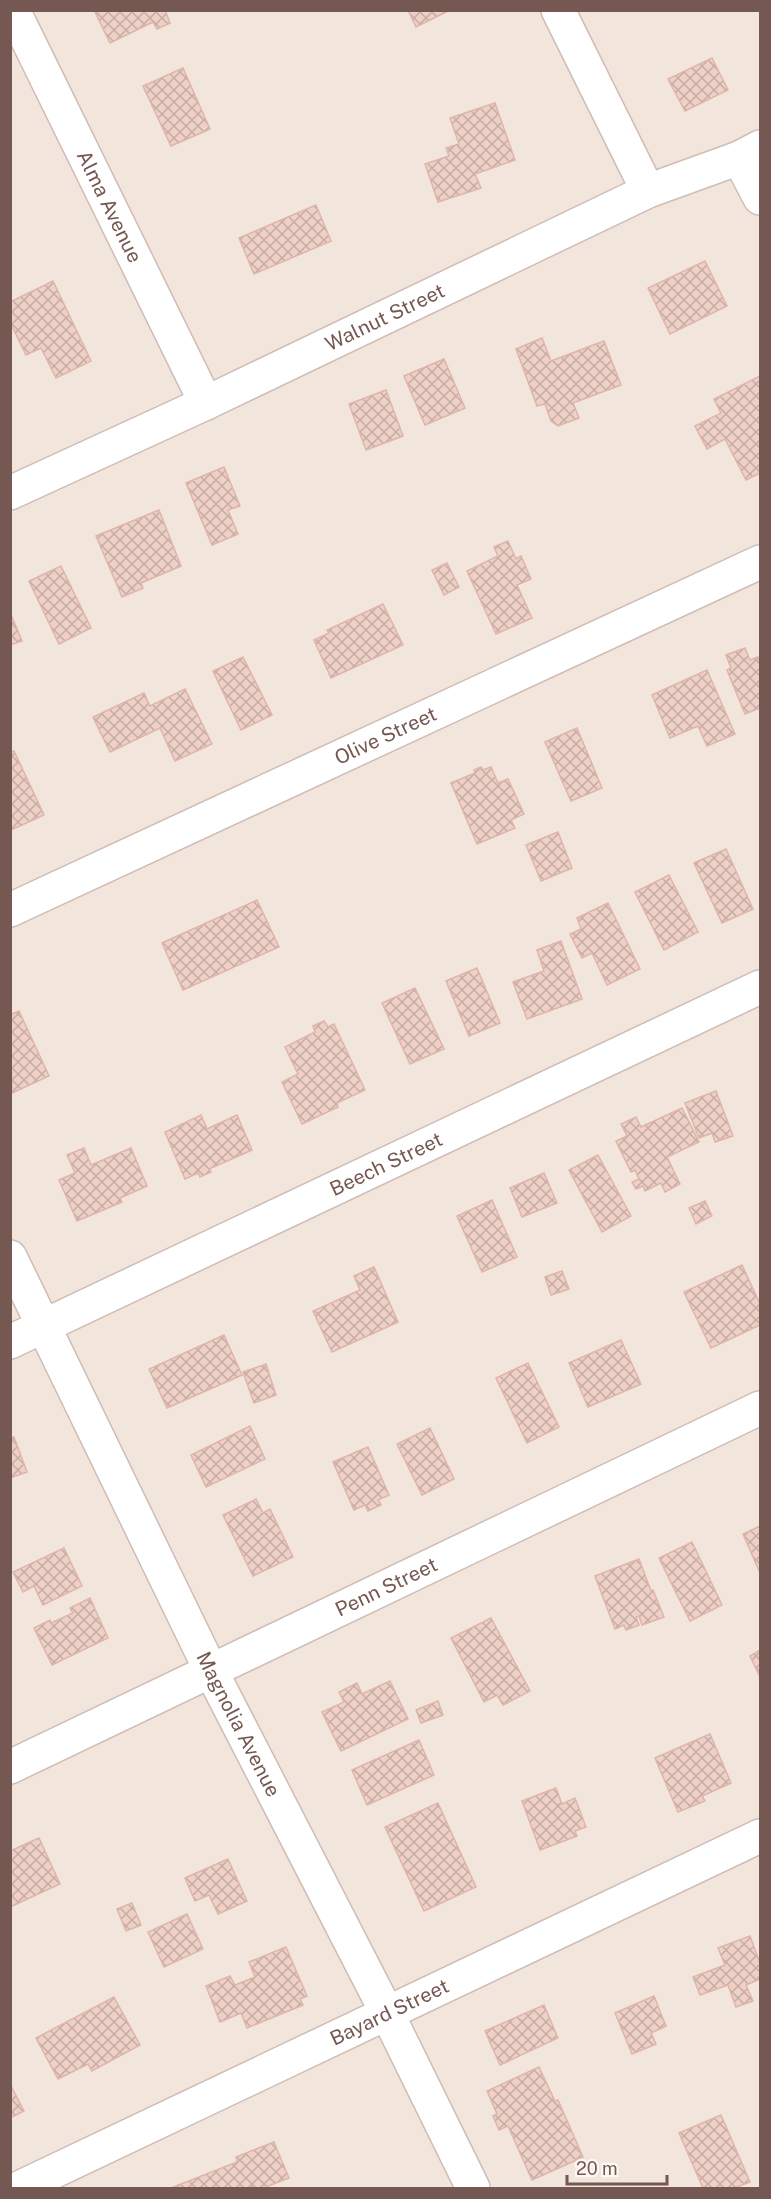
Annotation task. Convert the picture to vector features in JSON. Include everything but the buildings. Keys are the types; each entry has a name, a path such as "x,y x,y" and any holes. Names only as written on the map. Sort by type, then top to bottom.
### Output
{"street":[{"name":"Alma Avenue","path":"13,10 206,403"},
{"path":"558,10 648,191"},
{"name":"Walnut Street","path":"10,493 206,403 648,191 750,152"},
{"path":"750,152 760,198"},
{"name":"Olive Street","path":"10,910 760,562"},
{"name":"Beech Street","path":"10,1342 760,987"},
{"name":"Magnolia Avenue","path":"10,1257 211,1671 387,2013 473,2188"},
{"name":"Penn Street","path":"10,1767 760,1408"},
{"name":"Bayard Street","path":"19,2188 760,1836"}],"shaded area":[{"path":"11,11 760,11 760,2188 11,2188"}]}
